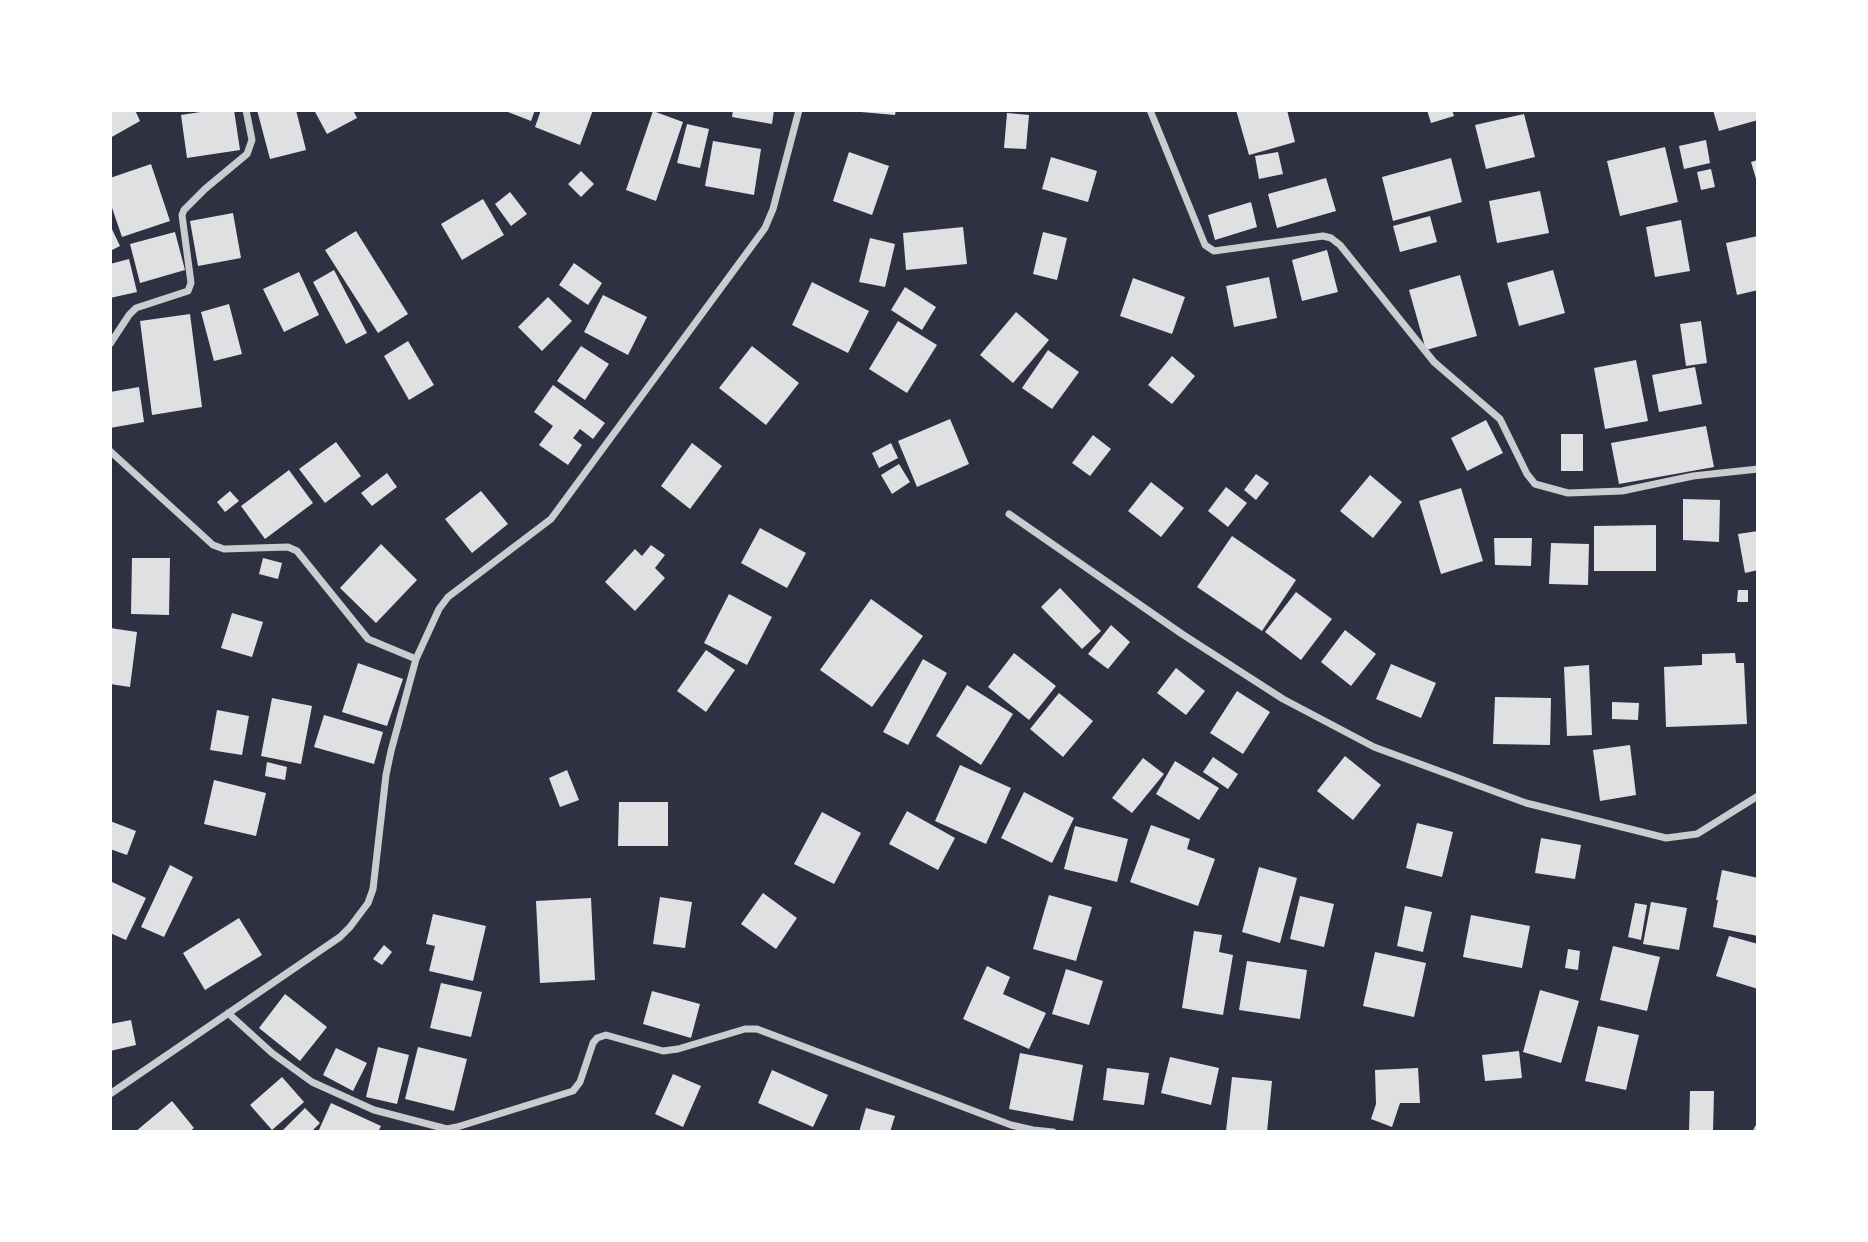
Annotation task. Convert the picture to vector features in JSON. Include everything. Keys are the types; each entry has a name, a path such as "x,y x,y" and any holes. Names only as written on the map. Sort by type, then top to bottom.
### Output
{"street":[{"path":"110,344 136,308 188,290 191,283 182,215 205,189 247,154 252,141 246,110"},
{"path":"110,1094 340,937 368,903 373,889 386,775 416,659 439,609 448,597 551,519 765,229 773,209 799,110"},
{"path":"1150,110 1205,244 1214,251 1323,236 1331,238 1340,245 1434,362 1500,419 1527,474 1535,484 1568,493 1622,491 1693,476 1758,469"},
{"path":"110,451 213,545 224,549 288,547 297,551 368,639 416,659"},
{"path":"1009,514 1182,634 1283,699 1374,747 1526,803 1666,838 1697,834 1758,796"},
{"path":"228,1013 272,1053 312,1082 374,1110 447,1129 573,1091 580,1082 593,1043 597,1038 606,1035 663,1051 745,1029 757,1029 1011,1125 1053,1132"}],"building":[{"path":"110,110 135,110 140,121 110,138"},
{"path":"234,110 240,150 187,158 181,115"},
{"path":"257,110 296,110 306,150 270,159"},
{"path":"314,110 353,110 357,118 327,134"},
{"path":"503,110 535,110 531,121"},
{"path":"541,110 593,110 580,145 535,127"},
{"path":"733,110 774,110 772,124 732,117"},
{"path":"861,110 896,110 895,115"},
{"path":"1236,110 1287,110 1295,142 1249,155"},
{"path":"1427,110 1452,110 1454,116 1431,123"},
{"path":"1713,110 1758,110 1758,120 1719,131"},
{"path":"653,111 683,122 656,201 626,190"},
{"path":"1007,113 1029,115 1026,149 1004,148"},
{"path":"1524,114 1535,157 1486,169 1475,125"},
{"path":"687,124 709,129 700,168 677,163"},
{"path":"1706,140 1710,163 1684,169 1679,146"},
{"path":"713,141 761,149 754,195 705,186"},
{"path":"1665,147 1678,202 1620,216 1607,161"},
{"path":"849,152 889,166 872,215 833,201"},
{"path":"1278,152 1283,174 1259,179 1255,156"},
{"path":"1051,157 1097,171 1088,202 1042,189"},
{"path":"1451,158 1462,202 1393,221 1382,177"},
{"path":"1758,160 1758,182 1757,182 1751,162"},
{"path":"151,164 170,221 122,237 110,202 110,178"},
{"path":"1711,169 1715,187 1701,190 1697,172"},
{"path":"581,171 594,184 581,197 568,184"},
{"path":"1326,178 1336,211 1277,228 1268,194"},
{"path":"1540,191 1549,233 1497,243 1489,201"},
{"path":"510,192 527,214 511,226 495,204"},
{"path":"483,199 504,235 462,260 441,224"},
{"path":"1251,202 1257,227 1215,240 1208,215"},
{"path":"233,213 241,258 198,266 190,221"},
{"path":"1430,216 1437,242 1400,252 1393,226"},
{"path":"1681,220 1690,271 1655,277 1646,227"},
{"path":"110,225 120,246 110,251"},
{"path":"963,227 967,264 906,270 903,233"},
{"path":"356,231 408,314 378,333 325,250"},
{"path":"175,232 185,270 140,283 130,244"},
{"path":"1043,232 1067,238 1057,280 1033,274"},
{"path":"1758,236 1758,290 1737,295 1726,243"},
{"path":"870,238 895,244 885,287 859,282"},
{"path":"1327,250 1338,292 1302,301 1292,260"},
{"path":"129,259 137,292 110,298 110,264"},
{"path":"574,263 602,283 588,305 559,285"},
{"path":"334,270 367,333 346,344 313,282"},
{"path":"1553,270 1565,313 1519,326 1507,283"},
{"path":"299,272 319,315 284,332 263,289"},
{"path":"1460,275 1477,336 1426,350 1409,290"},
{"path":"1269,277 1277,318 1234,327 1226,286"},
{"path":"1133,278 1185,297 1172,334 1120,316"},
{"path":"812,282 869,311 848,353 792,325"},
{"path":"905,287 936,307 922,330 891,310"},
{"path":"603,295 647,317 628,355 584,332"},
{"path":"548,297 572,321 542,351 518,327"},
{"path":"229,304 242,354 214,361 201,312"},
{"path":"1016,312 1049,340 1013,383 980,355"},
{"path":"190,314 202,407 152,415 140,321"},
{"path":"898,321 937,345 907,393 869,369"},
{"path":"1701,321 1707,363 1686,366 1680,324"},
{"path":"408,341 434,385 409,400 384,356"},
{"path":"581,346 609,364 585,400 557,381"},
{"path":"752,346 799,383 766,425 719,388"},
{"path":"1048,350 1079,372 1052,409 1022,388"},
{"path":"1172,356 1195,376 1172,404 1148,385"},
{"path":"1636,360 1648,421 1605,429 1594,368"},
{"path":"1695,367 1702,404 1659,412 1652,375"},
{"path":"553,385 605,423 593,439 580,429 573,438 582,445 568,465 539,445 553,426 534,412"},
{"path":"139,387 144,422 110,428 110,392"},
{"path":"950,419 969,464 917,487 898,441"},
{"path":"1486,420 1503,453 1467,471 1451,438"},
{"path":"1706,426 1714,467 1619,484 1611,443"},
{"path":"1561,434 1583,434 1583,471 1561,471"},
{"path":"1093,435 1111,449 1090,476 1072,463"},
{"path":"336,442 361,476 325,503 299,469"},
{"path":"692,443 722,466 690,509 661,486"},
{"path":"891,443 898,458 879,468 872,453"},
{"path":"899,464 910,482 892,494 881,475"},
{"path":"289,470 313,503 265,539 241,506"},
{"path":"387,473 397,487 372,506 361,493"},
{"path":"1256,474 1269,483 1256,500 1244,490"},
{"path":"1370,475 1402,502 1373,538 1340,511"},
{"path":"1151,482 1184,508 1161,537 1128,511"},
{"path":"1226,487 1247,503 1228,527 1208,511"},
{"path":"1461,488 1483,561 1441,574 1419,501"},
{"path":"230,491 239,501 225,512 217,502"},
{"path":"481,491 508,524 472,553 445,519"},
{"path":"1683,499 1720,500 1719,542 1683,540"},
{"path":"1656,525 1656,571 1594,571 1594,526"},
{"path":"760,528 806,553 787,588 741,563"},
{"path":"1758,531 1758,570 1745,573 1738,534"},
{"path":"1232,536 1296,580 1262,631 1197,587"},
{"path":"1494,538 1532,538 1531,566 1495,565"},
{"path":"1551,543 1589,544 1588,585 1549,584"},
{"path":"381,544 417,580 376,623 340,588"},
{"path":"651,545 665,555 655,568 665,578 635,611 605,582 635,549 642,556"},
{"path":"132,558 170,558 169,615 131,614"},
{"path":"263,558 282,563 278,579 259,574"},
{"path":"1060,588 1101,631 1082,649 1041,607"},
{"path":"1738,590 1748,590 1748,602 1737,602"},
{"path":"1296,592 1332,619 1301,660 1265,632"},
{"path":"729,594 772,617 747,665 704,643"},
{"path":"871,599 923,636 872,707 820,670"},
{"path":"232,613 263,622 252,657 221,648"},
{"path":"1111,625 1130,642 1108,669 1088,654"},
{"path":"110,628 137,632 130,687 110,684"},
{"path":"1345,630 1376,654 1351,686 1321,662"},
{"path":"706,650 735,670 706,712 677,691"},
{"path":"1014,653 1056,686 1029,720 988,687"},
{"path":"1735,653 1736,663 1744,663 1747,724 1666,727 1664,667 1702,665 1702,654"},
{"path":"923,659 947,673 908,745 883,732"},
{"path":"358,663 403,679 387,726 342,712"},
{"path":"1391,664 1436,683 1421,718 1376,699"},
{"path":"1589,665 1592,735 1567,736 1564,667"},
{"path":"1176,668 1205,691 1186,715 1157,693"},
{"path":"967,685 1013,714 981,765 936,736"},
{"path":"1237,691 1270,712 1243,754 1210,733"},
{"path":"1059,693 1093,721 1063,757 1030,729"},
{"path":"1495,697 1551,698 1550,745 1493,744"},
{"path":"272,698 312,706 301,764 261,756"},
{"path":"1612,702 1639,703 1638,720 1612,719"},
{"path":"217,710 249,716 242,755 210,750"},
{"path":"324,715 383,732 374,764 314,747"},
{"path":"1630,745 1636,795 1600,801 1593,750"},
{"path":"1345,756 1381,785 1353,820 1317,791"},
{"path":"1213,757 1238,774 1228,789 1203,772"},
{"path":"1143,758 1164,774 1132,813 1112,798"},
{"path":"1175,761 1219,788 1199,820 1156,794"},
{"path":"267,762 287,767 285,780 265,776"},
{"path":"960,765 1011,788 986,844 935,821"},
{"path":"567,770 579,800 560,807 549,778"},
{"path":"214,780 266,793 256,836 204,824"},
{"path":"1024,792 1074,818 1052,863 1001,838"},
{"path":"619,802 668,802 668,846 618,846"},
{"path":"907,811 955,838 938,870 889,844"},
{"path":"822,812 861,833 834,884 794,864"},
{"path":"110,821 136,831 127,855 110,849"},
{"path":"1417,823 1453,832 1442,877 1406,868"},
{"path":"1151,825 1190,839 1187,849 1215,859 1198,906 1130,882"},
{"path":"1075,826 1128,839 1117,882 1064,869"},
{"path":"1541,838 1581,845 1575,879 1535,873"},
{"path":"170,865 193,877 164,937 141,927"},
{"path":"1259,867 1297,878 1280,943 1242,932"},
{"path":"1722,870 1758,878 1758,936 1713,927"},
{"path":"110,881 146,898 126,940 110,933"},
{"path":"763,893 797,918 776,949 741,924"},
{"path":"1049,895 1092,907 1076,961 1033,949"},
{"path":"1300,896 1334,904 1324,947 1290,939"},
{"path":"660,897 692,902 685,948 653,944"},
{"path":"591,898 595,980 540,983 536,901"},
{"path":"1651,902 1687,908 1679,950 1643,944"},
{"path":"1635,903 1647,905 1641,940 1628,937"},
{"path":"1405,906 1432,912 1423,952 1397,946"},
{"path":"433,914 486,926 473,981 429,971 435,946 426,944"},
{"path":"1471,915 1530,926 1522,968 1463,957"},
{"path":"239,918 262,955 205,990 183,953"},
{"path":"1194,931 1222,935 1219,952 1233,955 1223,1015 1182,1008"},
{"path":"1729,936 1758,944 1758,989 1716,976"},
{"path":"384,945 392,952 382,965 373,959"},
{"path":"1613,946 1660,957 1647,1011 1600,1000"},
{"path":"1568,949 1580,951 1578,970 1565,968"},
{"path":"1375,952 1426,963 1414,1017 1363,1006"},
{"path":"1247,961 1307,970 1300,1019 1239,1010"},
{"path":"987,966 1010,977 1003,994 1046,1013 1029,1049 963,1019"},
{"path":"1066,969 1103,981 1089,1025 1052,1014"},
{"path":"441,983 482,992 471,1037 430,1028"},
{"path":"1540,990 1579,1001 1561,1063 1523,1052"},
{"path":"652,991 700,1004 691,1038 643,1024"},
{"path":"285,994 327,1027 300,1061 259,1028"},
{"path":"131,1020 136,1045 110,1051 110,1024"},
{"path":"1598,1026 1639,1035 1626,1090 1585,1081"},
{"path":"378,1047 409,1055 397,1104 366,1097"},
{"path":"418,1047 467,1059 454,1111 405,1099"},
{"path":"336,1048 367,1063 353,1091 323,1075"},
{"path":"1519,1051 1522,1078 1485,1081 1482,1055"},
{"path":"1020,1053 1083,1065 1073,1121 1009,1109"},
{"path":"1170,1057 1219,1068 1211,1105 1161,1093"},
{"path":"1107,1068 1149,1073 1144,1105 1103,1100"},
{"path":"1418,1068 1420,1103 1400,1103 1392,1127 1371,1119 1376,1104 1375,1070"},
{"path":"772,1070 828,1095 813,1127 758,1103"},
{"path":"673,1074 701,1086 683,1127 655,1114"},
{"path":"282,1077 304,1102 272,1130 250,1105"},
{"path":"1232,1077 1272,1081 1267,1132 1226,1131"},
{"path":"1690,1091 1714,1091 1713,1132 1689,1132"},
{"path":"172,1101 194,1128 189,1132 135,1132"},
{"path":"331,1103 381,1126 378,1132 318,1132"},
{"path":"305,1108 320,1123 311,1132 281,1132"},
{"path":"866,1108 895,1116 890,1132 859,1132"}]}
